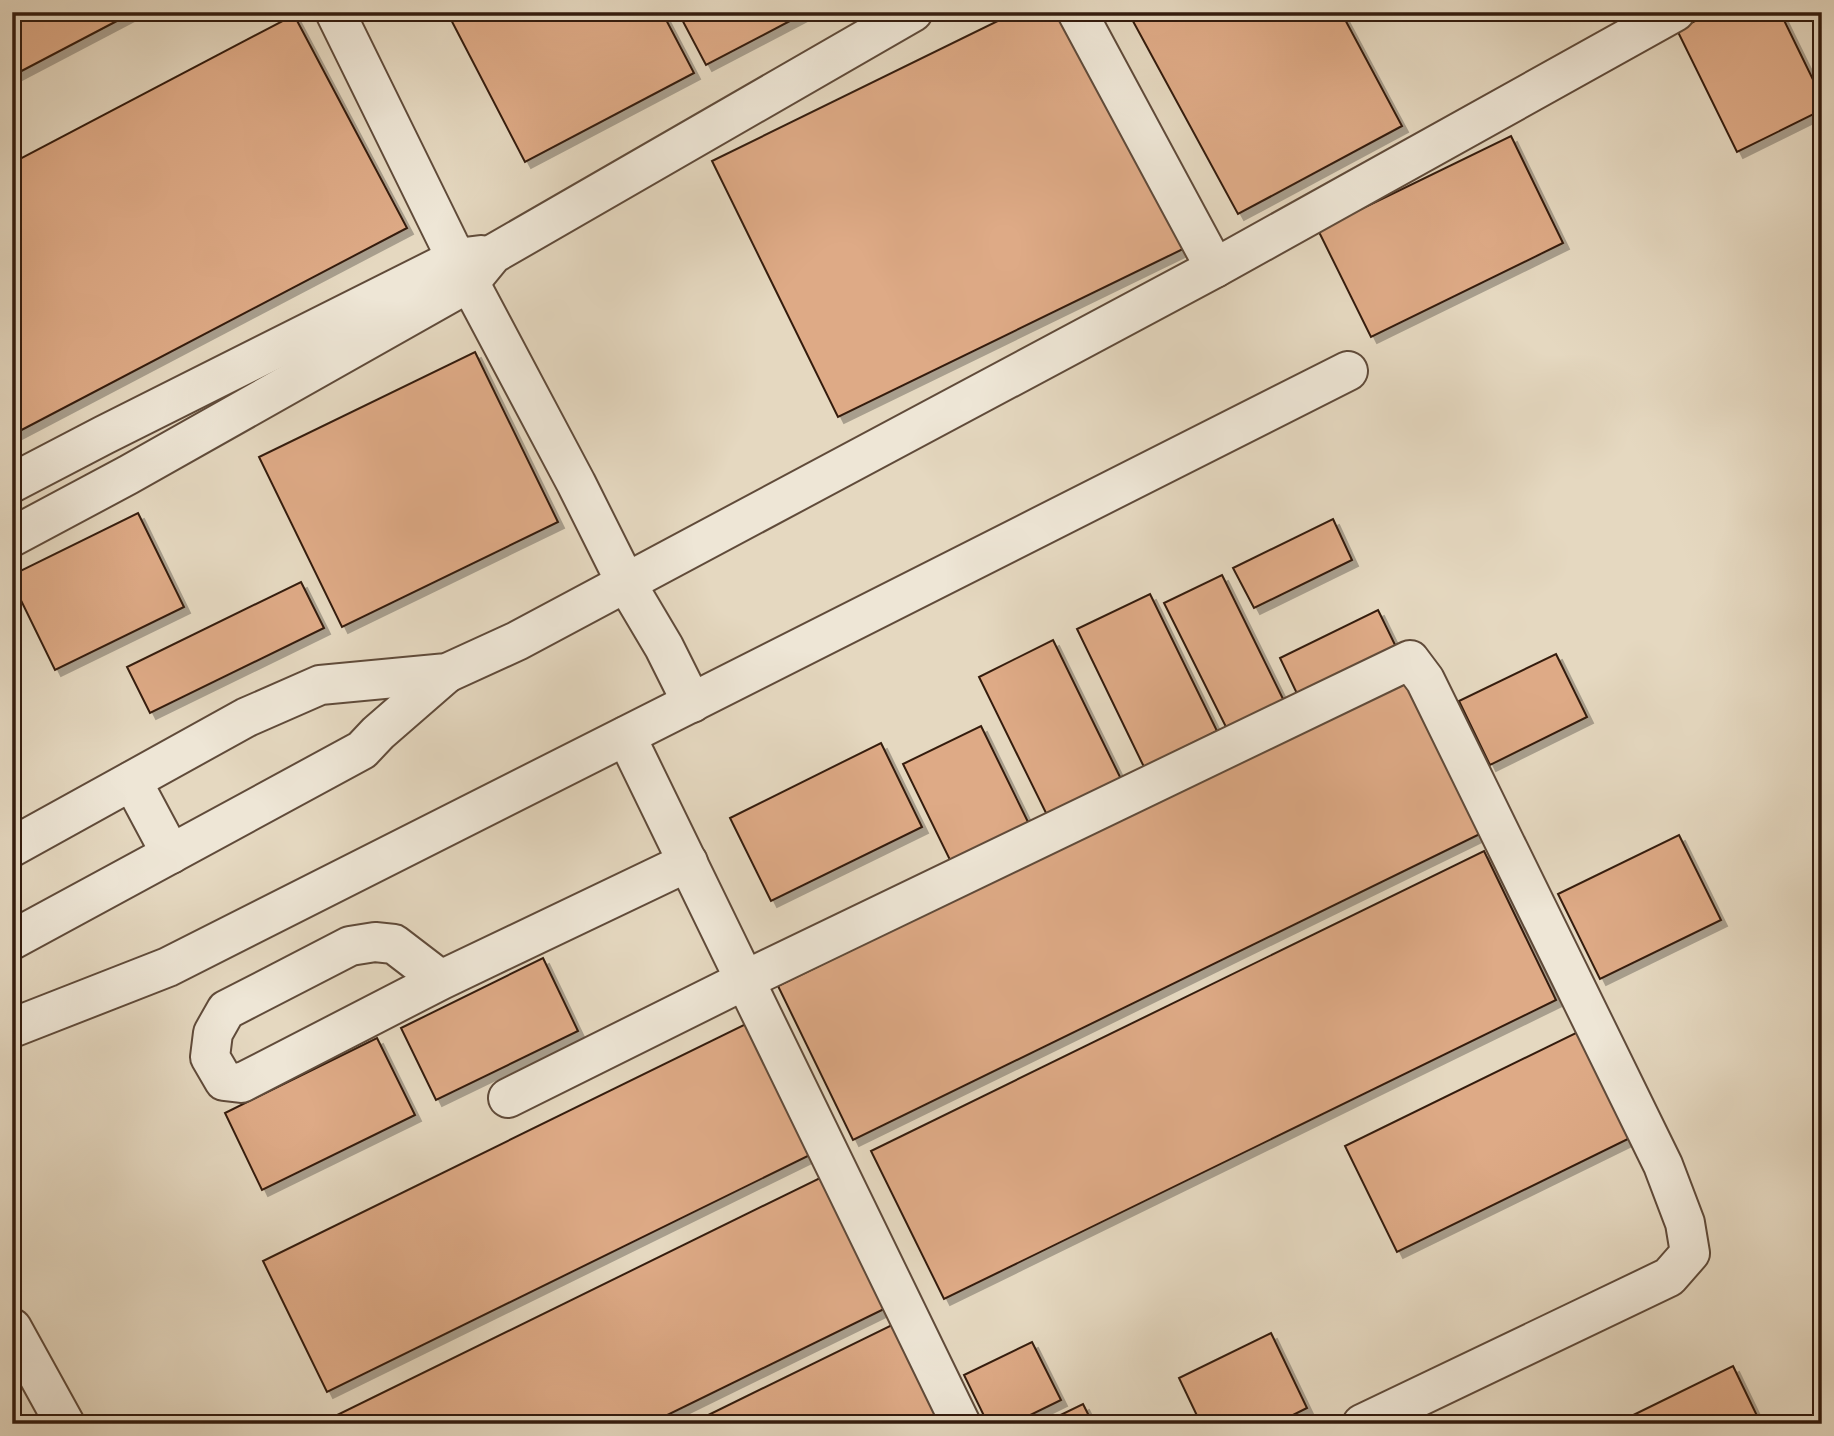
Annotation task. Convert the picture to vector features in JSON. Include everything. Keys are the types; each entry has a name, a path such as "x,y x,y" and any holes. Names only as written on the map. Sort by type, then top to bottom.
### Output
{"lane":[{"path":"335,12 473,265 576,483 626,583 664,646 692,703"},
{"path":"12,537 128,475 473,265 913,12"},
{"path":"1077,12 1215,268"},
{"path":"12,940 362,750 447,673 517,641 1215,268 1675,12"},
{"path":"12,483 104,435 473,265"},
{"path":"12,1028 168,967 1348,371"},
{"path":"104,435 128,475"},
{"path":"508,1098 745,980 1410,660 1424,680 1663,1165 1685,1223 1690,1252 1669,1277 1362,1424"},
{"path":"12,847 247,717 320,685 447,673"},
{"path":"626,736 961,1424"},
{"path":"132,781 171,854"},
{"path":"441,980 394,944 375,942 350,946 226,1010 213,1033 211,1057 225,1081 241,1083 441,980 688,862"},
{"path":"12,1328 65,1424"}],"building":[{"path":"12,12 134,12 12,76"},
{"path":"447,12 662,12 694,73 525,162"},
{"path":"678,12 807,12 706,65"},
{"path":"1016,12 1067,12 1183,249 838,417 712,161"},
{"path":"1128,12 1341,12 1402,126 1238,214"},
{"path":"1713,12 1780,12 1822,98 1822,110 1737,152 1677,30"},
{"path":"294,15 407,228 12,435 12,163"},
{"path":"1511,136 1563,243 1371,337 1318,230"},
{"path":"475,352 558,522 342,627 259,457"},
{"path":"138,513 184,607 55,670 12,582 12,575"},
{"path":"1333,519 1352,560 1254,608 1233,568"},
{"path":"1222,575 1286,705 1229,733 1164,603"},
{"path":"301,582 324,628 150,713 127,667"},
{"path":"1150,594 1217,731 1144,767 1077,629"},
{"path":"1378,610 1399,653 1301,702 1280,658"},
{"path":"1053,640 1121,779 1047,815 979,677"},
{"path":"1556,654 1587,717 1490,765 1459,701"},
{"path":"1410,677 1486,831 853,1140 778,986"},
{"path":"981,726 1029,824 951,862 903,764"},
{"path":"881,743 922,827 771,901 730,818"},
{"path":"1679,835 1721,920 1600,979 1558,894"},
{"path":"1484,851 1556,1000 944,1299 871,1151"},
{"path":"543,958 578,1031 436,1100 401,1028"},
{"path":"754,1020 818,1151 327,1392 263,1261"},
{"path":"1582,1030 1634,1136 1397,1252 1345,1146"},
{"path":"377,1038 415,1115 262,1190 225,1113"},
{"path":"820,1178 884,1309 649,1424 331,1424 329,1419"},
{"path":"894,1324 943,1424 690,1424"},
{"path":"1271,1333 1307,1408 1275,1424 1201,1424 1179,1378"},
{"path":"1032,1342 1061,1400 1012,1424 988,1424 964,1375"},
{"path":"1733,1366 1761,1424 1615,1424"},
{"path":"1083,1404 1093,1424 1042,1424"}]}
